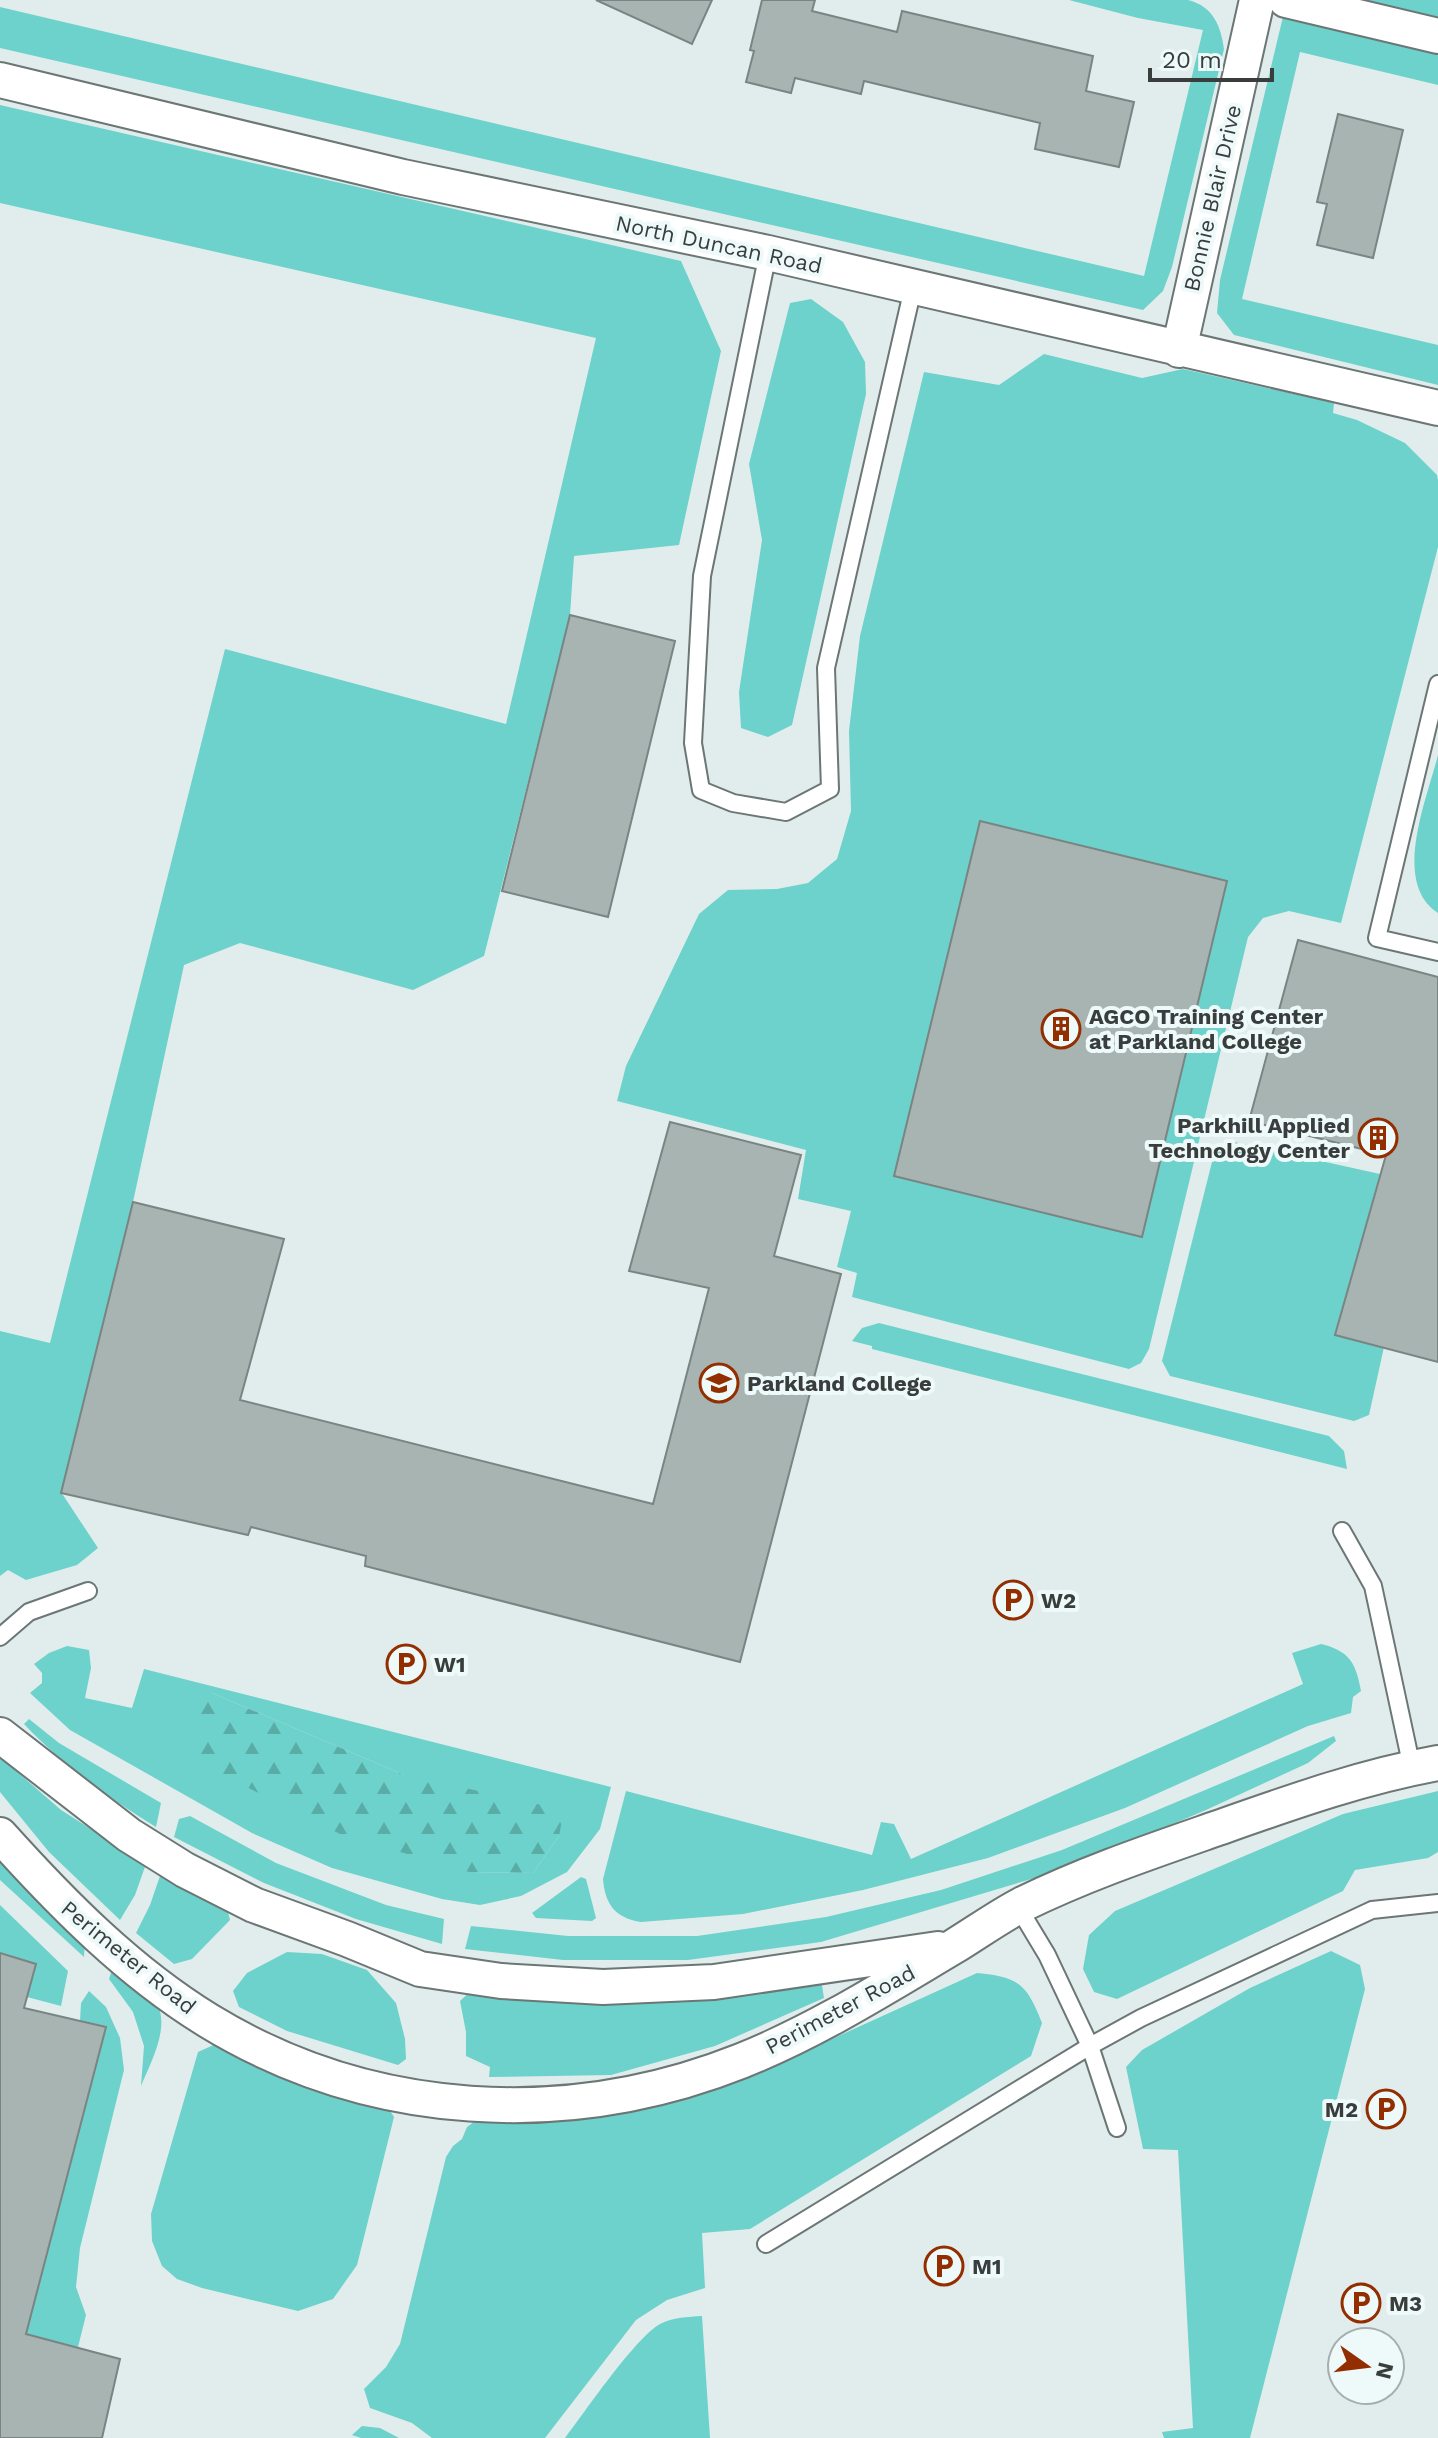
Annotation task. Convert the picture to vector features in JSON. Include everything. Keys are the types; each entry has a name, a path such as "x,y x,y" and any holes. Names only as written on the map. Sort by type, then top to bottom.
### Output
{"street":[{"name":"Bonnie Blair Drive","path":"1179,350 1257,0"},
{"path":"1286,0 1438,36"},
{"name":"North Duncan Road","path":"0,80 403,177 768,253 1438,408"},
{"name":"Perimeter Road","path":"0,1735 129,1835 185,1870 254,1905 420,1969 501,1981 619,1986 714,1982 954,1946"},
{"name":"Perimeter Road","path":"0,1835 64,1906 146,1977 209,2021 272,2054 335,2078 399,2095 464,2104 531,2107 601,2101 671,2085 742,2061 821,2024 1018,1907 1096,1870 1332,1788 1425,1765"}],"lane":[{"path":"768,253 702,576 693,743 701,790 733,803 786,812 830,789 826,668 913,288"},
{"path":"1438,684 1377,938 1438,952"},
{"path":"1342,1531 1373,1586 1425,1765"},
{"path":"0,1637 29,1612 88,1591"},
{"path":"766,2244 1141,2018 1372,1910 1438,1903"},
{"path":"1018,1907 1047,1955 1090,2046 1117,2128"}],"green space":[{"path":"1069,0 1188,0 1210,12 1223,41 1224,49 1172,267 1163,291 1143,310 0,48 0,7 1144,276 1203,30 1138,18"},
{"path":"1287,0 1438,0 1438,85 1300,52 1242,299 1438,345 1438,385 1234,335 1217,313 1220,280"},
{"path":"0,105 681,261 721,351 679,545 574,556 570,615 484,956 413,990 240,943 184,965 133,1202 61,1492 98,1548 77,1565 26,1580 8,1570 0,1576 0,1331 50,1343 225,649 506,724 596,338 0,203"},
{"path":"811,299 843,322 865,362 866,394 792,725 768,737 741,728 739,692 762,540 749,464 790,303"},
{"path":"1044,354 1142,378 1183,369 1334,403 1333,413 1357,420 1405,443 1437,475 1438,480 1438,547 1341,923 1289,911 1263,918 1248,937 1149,1349 1141,1363 1129,1369 852,1297 857,1273 837,1267 851,1211 798,1199 806,1150 617,1101 626,1066 699,914 728,890 777,889 808,883 837,859 851,811 849,731 860,636 924,372 999,385"},
{"path":"1438,755 1438,913 1424,899 1417,882 1414,861 1421,816"},
{"path":"1230,1141 1380,1174 1335,1334 1384,1347 1369,1415 1354,1421 1170,1376 1162,1361 1215,1150"},
{"path":"879,1323 1329,1436 1344,1451 1347,1469 872,1349 872,1346 852,1341 862,1328"},
{"path":"1321,1644 1345,1654 1354,1665 1361,1691 1353,1697 1351,1713 1308,1726 1125,1808 988,1858 863,1890 743,1914 641,1922 618,1913 606,1896 603,1879 626,1791 872,1855 881,1822 894,1824 911,1859 1303,1684 1292,1653"},
{"path":"67,1646 89,1650 91,1668 85,1698 132,1708 144,1669 611,1787 600,1829 567,1872 521,1896 480,1905 442,1899 332,1868 252,1833 70,1730 30,1693 42,1683 42,1673 34,1664 49,1653","holes":["210,1692 402,1774 559,1836 533,1873 469,1872"]},
{"path":"210,1692 402,1774 564,1810 559,1836 533,1873 469,1872 342,1835 195,1761 196,1705"},
{"path":"29,1719 59,1743 161,1803 156,1827 103,1792 39,1740 24,1724"},
{"path":"1334,1736 1336,1741 1308,1763 1068,1868 821,1942 688,1960 563,1960 465,1949 471,1926 568,1936 697,1936 826,1917 941,1890 1062,1850"},
{"path":"0,1757 61,1810 146,1864 135,1895 120,1920 49,1852 0,1792"},
{"path":"1438,1791 1438,1852 1428,1858 1355,1870 1343,1891 1117,1999 1094,1992 1083,1969 1089,1935 1115,1911 1343,1814"},
{"path":"190,1816 276,1863 386,1905 444,1919 442,1944 356,1919 264,1883 174,1837 179,1819"},
{"path":"0,1854 85,1939 84,1957 0,1880"},
{"path":"160,1876 228,1912 230,1920 192,1959 174,1964 136,1933"},
{"path":"581,1877 586,1879 596,1918 592,1921 536,1918 532,1913"},
{"path":"0,1905 68,1971 61,2006 27,1997 0,1953"},
{"path":"1331,1951 1360,1965 1365,1989 1250,2438 1164,2438 1162,2432 1193,2428 1178,2150 1143,2149 1126,2067 1142,2050 1250,1988"},
{"path":"287,1952 322,1954 367,1970 396,2003 405,2039 406,2059 398,2065 287,2031 239,2007 233,1991 247,1973"},
{"path":"113,1967 149,1993 161,2014 159,2039 141,2086 144,2046 133,2012 109,1979"},
{"path":"977,1973 1012,1980 1026,1991 1042,2023 1031,2056 750,2229 702,2233 705,2288 667,2300 636,2320 545,2438 432,2438 412,2423 370,2408 364,2389 386,2367 400,2344 446,2157 462,2139 467,2127 483,2115 594,2116 689,2098 812,2048"},
{"path":"821,1979 824,1998 715,2046 611,2075 489,2077 490,2067 466,2056 466,2032 460,2001 473,1989"},
{"path":"89,1991 106,2007 120,2038 124,2070 80,2248 76,2287 86,2315 78,2347 49,2340 22,2348 106,2028 80,2021 81,2003"},
{"path":"218,2043 387,2106 394,2117 357,2265 333,2299 298,2311 202,2288 177,2279 162,2266 152,2241 151,2214 198,2052"},
{"path":"702,2316 710,2438 565,2438 624,2359 650,2332 670,2320"},
{"path":"362,2426 380,2428 399,2438 361,2438 352,2435"}],"building":[{"path":"596,0 712,0 692,44"},
{"path":"762,0 815,0 812,11 897,32 902,11 1093,56 1086,91 1134,102 1119,167 1035,149 1040,123 864,81 861,94 795,78 791,93 746,82"},
{"path":"1338,114 1403,130 1373,258 1317,245 1327,204 1317,202"},
{"path":"570,615 675,641 608,917 502,891"},
{"name":"AGCO Training Center at Parkland College","path":"980,821 1227,881 1142,1237 894,1176"},
{"name":"Parkhill Applied Technology Center","path":"1298,940 1438,977 1438,1362 1335,1335 1386,1155 1249,1121"},
{"path":"670,1122 801,1155 774,1256 841,1274 740,1662 365,1566 366,1556 251,1527 248,1535 61,1493 133,1202 284,1239 240,1400 653,1504 709,1288 629,1271"},
{"path":"0,1953 36,1964 24,2008 106,2027 26,2334 120,2359 102,2438 0,2438"}],"place":[{"name":"AGCO Training Center at Parkland College","path":"1061,1029"},
{"name":"Parkhill Applied Technology Center","path":"1378,1138"},
{"name":"Parkland College","path":"719,1383"},
{"name":"W2","path":"1013,1600"},
{"name":"W1","path":"406,1664"},
{"name":"M2","path":"1386,2109"},
{"name":"M1","path":"944,2266"},
{"name":"M3","path":"1361,2303"}]}
